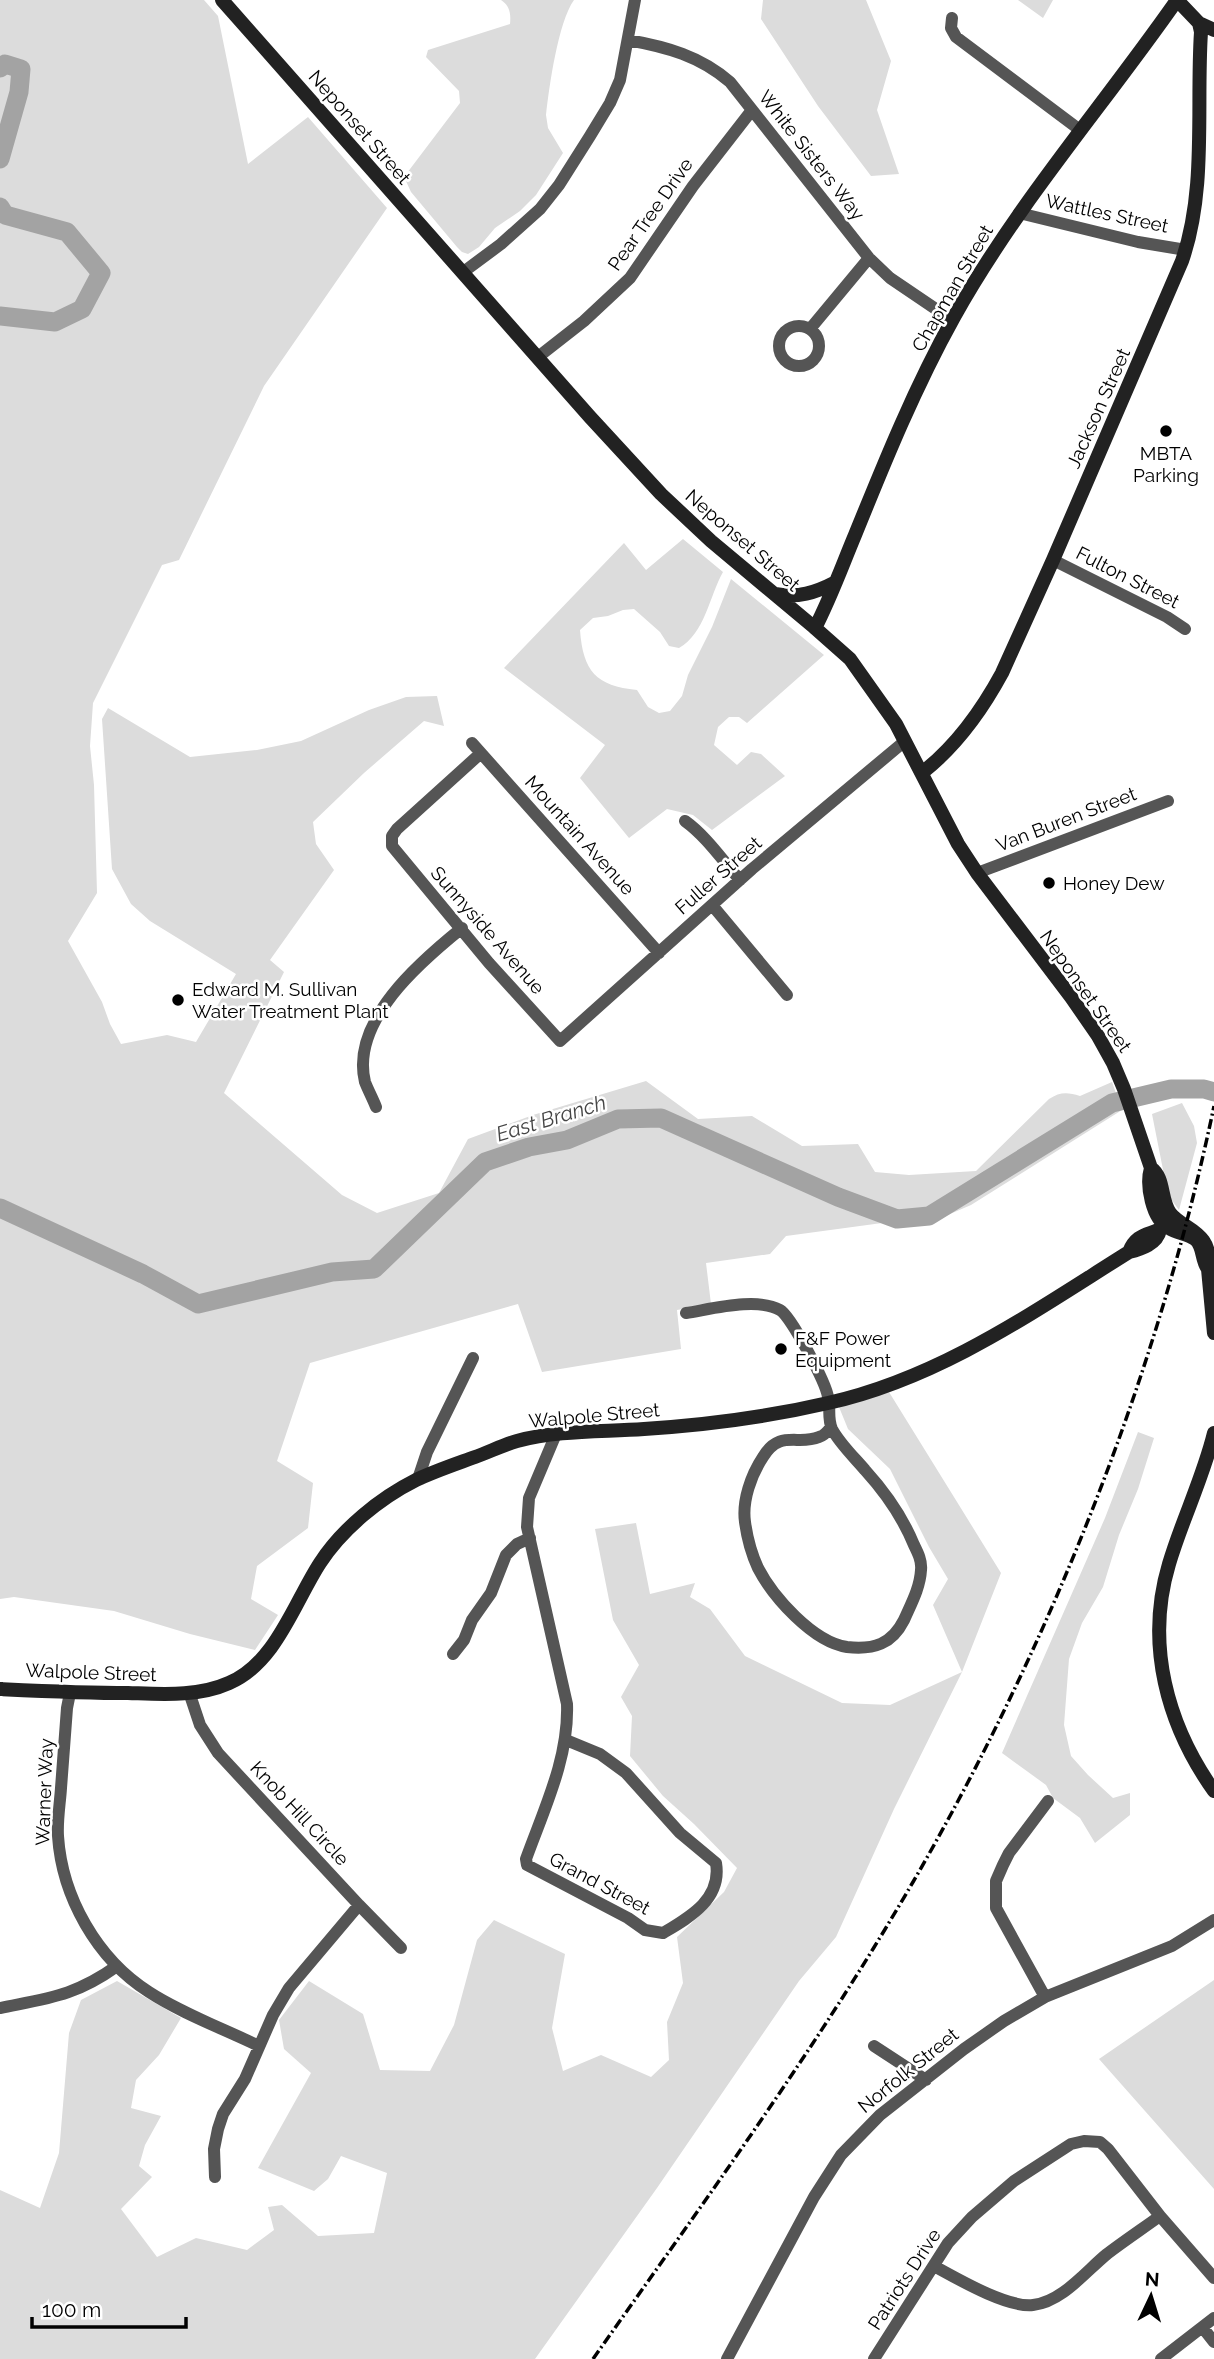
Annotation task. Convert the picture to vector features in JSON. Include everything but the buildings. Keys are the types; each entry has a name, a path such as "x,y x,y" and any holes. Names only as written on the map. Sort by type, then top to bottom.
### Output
{"main road":[{"name":"Neponset Street","path":"222,0 661,494 710,541 850,659 905,741 958,844 1086,1018 1113,1063 1135,1116 1151,1168 1148,1178 1157,1217 1166,1224"},
{"path":"1177,0 1199,23 1214,30"},
{"name":"Chapman Street","path":"816,628 893,443 952,320 989,257 1019,214 1177,0"},
{"name":"Jackson Street","path":"923,772 940,759 959,738 993,689 1053,560 1186,250 1198,168 1199,23"},
{"path":"775,594 808,595 836,582"},
{"path":"1166,1224 1204,1233 1212,1240 1212,1262 1208,1269"},
{"path":"1166,1224 1198,1241 1203,1263 1208,1269 1214,1333"},
{"name":"Walpole Street","path":"0,1689 169,1694 212,1689 245,1675 262,1658 278,1637 322,1561 348,1530 390,1494 418,1479 517,1441 556,1434 744,1419 829,1403 882,1388 921,1374 956,1357 1129,1252 1156,1240 1166,1224"},
{"path":"1214,1433 1170,1561 1159,1603 1158,1624 1163,1675 1177,1726 1196,1766 1214,1791"}],"street":[{"path":"462,273 501,244 540,209 559,185 610,103 620,80 635,0"},
{"path":"952,18 951,27 956,37 1080,130"},
{"name":"White Sisters Way","path":"628,40 670,49 714,68 730,82 869,258 890,278 952,320"},
{"name":"Pear Tree Drive","path":"538,357 584,321 630,278 693,186 752,110"},
{"name":"Wattles Street","path":"1019,214 1138,242 1186,250"},
{"path":"810,329 869,258"},
{"name":"Fulton Street","path":"1053,560 1167,617 1185,629"},
{"name":"Fuller Street","path":"560,1041 740,880 905,741"},
{"name":"Mountain Avenue","path":"472,743 659,953"},
{"name":"Sunnyside Avenue","path":"481,753 397,829 391,841 394,851 489,963 560,1041"},
{"name":"Van Buren Street","path":"977,873 1168,801"},
{"path":"685,821 698,830 740,880"},
{"path":"712,905 787,995"},
{"path":"376,1107 365,1082 364,1061 378,1015 404,979 422,960 462,928"},
{"path":"686,1313 750,1304 769,1305 783,1311 803,1343 828,1394 831,1427 884,1492 909,1532 920,1558 920,1580 913,1599 898,1632 887,1643 858,1648 844,1647 825,1639 786,1607 758,1567 750,1543 745,1522 745,1505 763,1455 777,1442 793,1438 810,1440 822,1437 831,1427"},
{"path":"418,1479 427,1452 473,1358"},
{"name":"Grand Street","path":"556,1434 529,1498 527,1514 567,1704 566,1740 526,1859 527,1865 628,1918 645,1930 663,1933 699,1909 714,1892 718,1873 716,1863 680,1833 626,1773 600,1754 566,1740"},
{"path":"453,1654 491,1593 506,1555 517,1544 530,1538"},
{"name":"Knob Hill Circle","path":"189,1692 200,1725 218,1752 401,1948"},
{"name":"Warner Way","path":"70,1693 58,1826 60,1852 73,1900 95,1939 117,1966 149,1992 259,2046"},
{"path":"1045,1997 996,1908 996,1881 1009,1853 1048,1801"},
{"path":"215,2177 214,2149 223,2115 245,2080 273,2015 289,1988 359,1905"},
{"name":"Norfolk Street","path":"727,2359 814,2197 841,2155 880,2115 964,2049 1045,1997 1172,1946 1214,1920"},
{"path":"0,2008 74,1992 117,1966"},
{"path":"874,2046 926,2080"},
{"name":"Patriots Drive","path":"874,2359 948,2243 972,2217 1014,2181 1071,2144 1100,2142 1108,2149 1160,2216 1214,2278"},
{"path":"934,2266 985,2293 1033,2305 1060,2293 1160,2216"},
{"path":"1161,2359 1214,2318"},
{"path":"1203,2328 1214,2342"}],"shaded area":[{"path":"0,0 204,0 218,16 248,164 308,117 387,208 264,386 179,560 162,565 93,703 90,746 94,785 97,893 68,941 102,1002 121,1044 167,1035 196,1042 236,974 150,921 131,904 112,869 102,719 108,708 190,757 257,750 301,741 369,710 406,697 437,696 444,726 424,721 313,822 316,844 334,870 270,960 284,972 224,1093 342,1195 377,1213 439,1193 468,1139 533,1115 646,1081 698,1119 752,1116 802,1146 858,1144 875,1172 909,1175 976,1171 1049,1099 1060,1094 1080,1096 1112,1082 1122,1110 971,1205 929,1223 882,1223 786,1236 770,1254 706,1263 711,1304 677,1310 681,1349 542,1372 518,1304 310,1363 277,1461 313,1483 308,1528 257,1566 251,1599 278,1615 255,1650 114,1611 14,1597 0,1599"},
{"path":"501,0 574,0 559,39 546,115 548,128 563,153 536,195 468,254 457,247 411,192 405,179 460,103 459,91 426,57 428,50 510,24 509,10"},
{"path":"763,0 866,0 891,61 877,110 899,174 871,176 818,106 761,19"},
{"path":"1018,0 1053,0 1043,18"},
{"path":"683,539 723,572 701,624 679,648 669,646 660,632 634,609 593,618 580,630 584,656 594,674 611,685 637,690 648,707 659,713 670,711 682,696 688,675 712,627 731,579 824,655 747,723 739,717 729,717 718,727 714,745 737,765 751,752 761,754 785,776 712,830 693,815 667,809 629,838 580,778 605,745 504,668 624,543 646,570"},
{"path":"1182,1103 1194,1126 1197,1143 1179,1210 1168,1195 1152,1114"},
{"path":"889,1392 1001,1573 962,1672 933,1605 948,1579 890,1469 848,1429 839,1407"},
{"path":"1138,1432 1154,1438 1103,1587 1082,1623 1069,1659 1064,1725 1071,1756 1113,1798 1130,1793 1130,1815 1095,1843 1080,1818 1053,1798 1046,1785 1002,1753 1105,1518"},
{"path":"636,1523 650,1594 695,1583 690,1597 710,1609 745,1656 842,1703 890,1705 962,1672 894,1809 836,1937 799,1981 657,2188 535,2359 0,2359 0,2190 40,2208 59,2153 69,2033 81,2000 117,1981 181,2018 159,2055 136,2080 131,2108 161,2116 145,2145 139,2166 152,2177 121,2209 157,2257 196,2238 247,2250 274,2230 268,2207 282,2205 318,2236 374,2233 387,2173 341,2156 328,2179 314,2191 258,2168 311,2073 284,2049 279,2020 309,1981 363,2014 380,2070 430,2071 454,2025 477,1940 494,1920 565,1954 552,2028 563,2071 601,2055 651,2077 669,2060 667,2022 683,1983 677,1937 724,1892 737,1868 663,1796 630,1756 632,1716 621,1697 639,1665 613,1620 595,1529"},
{"path":"1214,1980 1214,2189 1099,2059"}],"waterway":[{"name":"East Branch","path":"0,68 5,64 21,69 19,92 0,159"},
{"name":"East Branch","path":"0,207 5,215 67,232 101,273 82,309 55,322 0,316"},
{"name":"East Branch","path":"0,1208 143,1274 198,1304 332,1272 374,1269 485,1162 529,1147 567,1140 618,1119 661,1118 838,1197 897,1219 929,1216 1112,1103 1171,1089 1204,1089 1214,1092"}],"railway":[{"path":"593,2359 838,2005 913,1882 963,1792 1010,1698 1054,1603 1094,1506 1130,1407 1163,1307 1191,1207 1214,1106"}],"place":[{"name":"MBTA Parking","path":"1166,431"},
{"name":"Honey Dew","path":"1049,883"},
{"name":"Edward M. Sullivan Water Treatment Plant","path":"178,1000"},
{"name":"F&F Power Equipment","path":"781,1349"}]}
